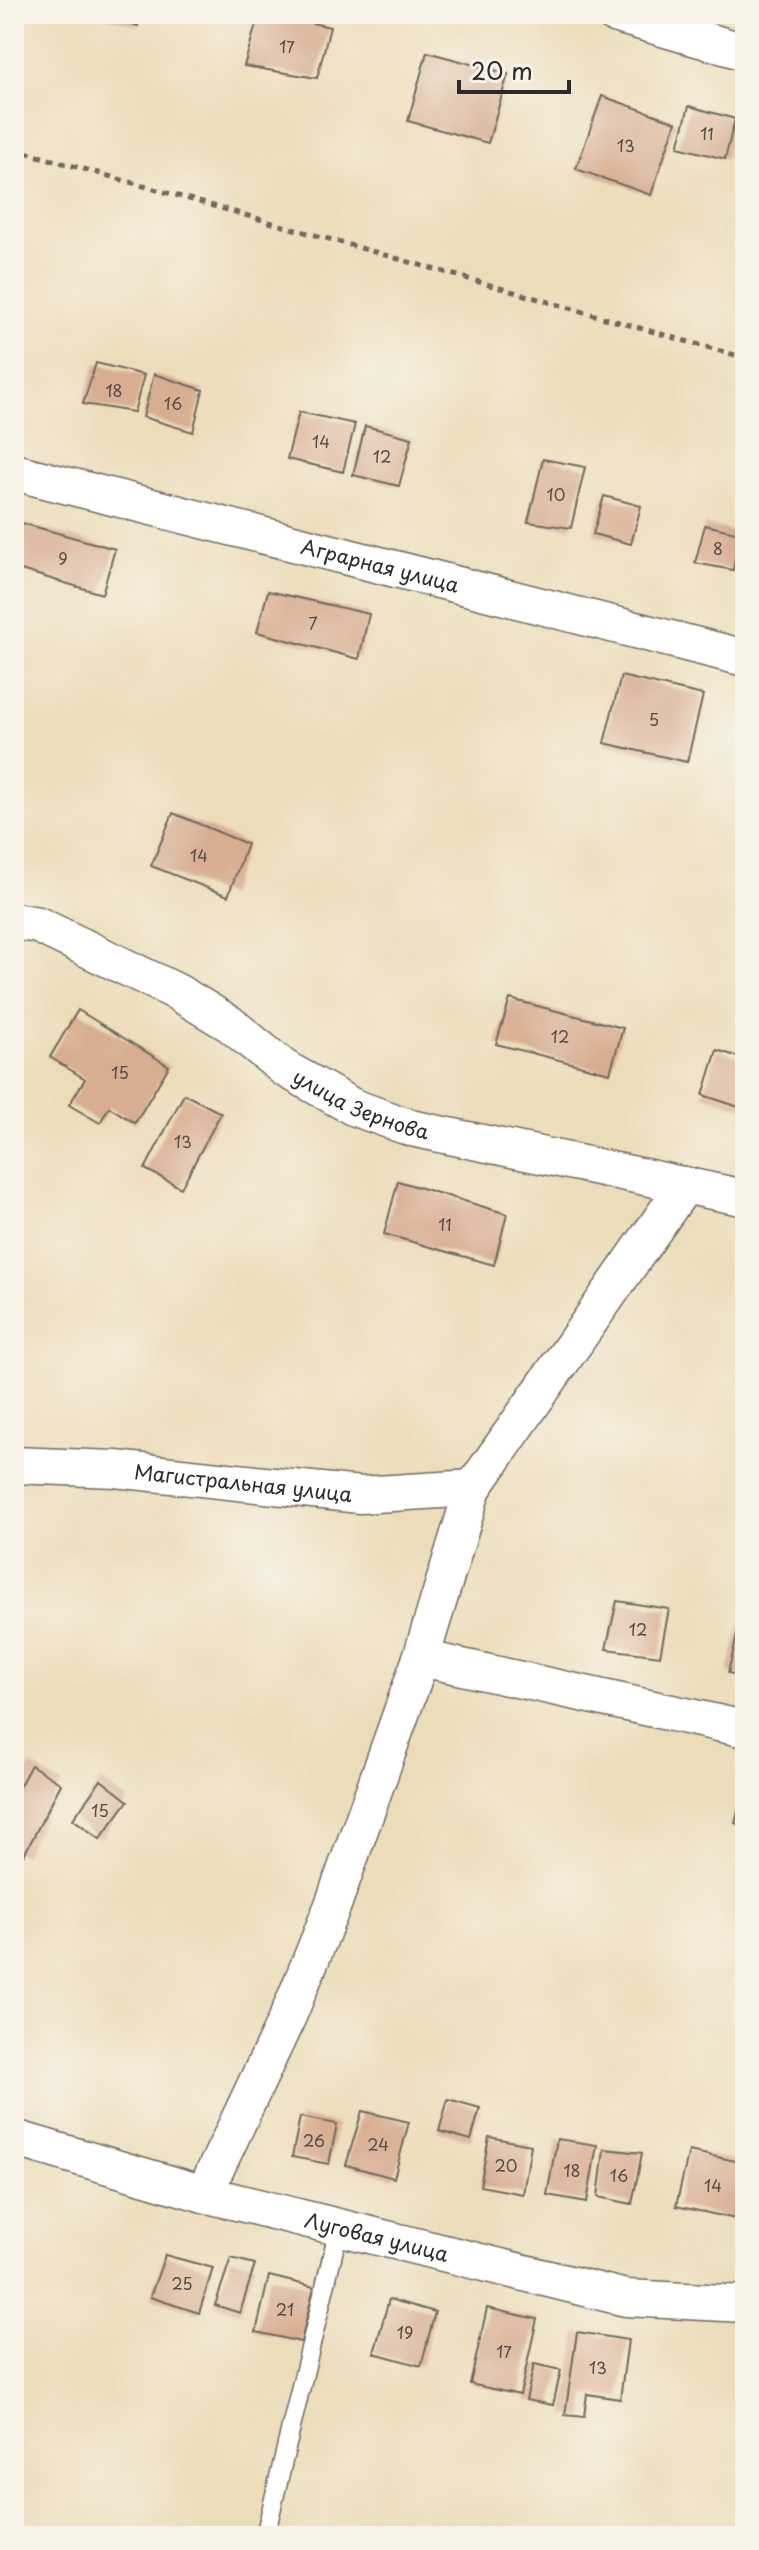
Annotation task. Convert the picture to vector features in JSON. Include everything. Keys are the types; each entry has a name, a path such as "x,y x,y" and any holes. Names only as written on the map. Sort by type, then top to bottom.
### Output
{"street":[{"path":"614,14 745,52"},
{"name":"Аграрная улица","path":"14,472 745,658"},
{"name":"улица Зернова","path":"14,921 38,925 177,992 230,1024 284,1068 353,1107 411,1128 745,1198"},
{"path":"204,2194 289,2014 333,1905 421,1658 473,1488 685,1185"},
{"name":"Магистральная улица","path":"14,1465 115,1469 360,1495 473,1488"},
{"path":"421,1658 745,1729"},
{"name":"Луговая улица","path":"14,2138 204,2194 626,2298 745,2304"}],"lane":[{"path":"265,2536 339,2228"}],"path":[{"path":"14,149 745,358"}],"building":[{"path":"97,14 141,14 138,26"},
{"path":"259,14 330,27 317,78 244,66"},
{"path":"427,52 508,74 488,143 408,121"},
{"path":"602,96 676,122 651,195 576,169"},
{"path":"689,106 735,119 725,159 678,147"},
{"path":"96,363 144,375 134,412 83,404"},
{"path":"154,374 203,390 193,432 143,417"},
{"path":"299,412 355,424 343,472 287,459"},
{"path":"365,426 412,438 399,486 353,475"},
{"path":"543,459 585,467 571,528 528,522"},
{"path":"604,496 641,506 631,544 593,534"},
{"path":"18,522 115,549 102,594 14,568 14,537"},
{"path":"705,525 740,533 733,570 695,563"},
{"path":"268,591 369,614 359,659 257,632"},
{"path":"621,676 703,695 687,762 604,743"},
{"path":"173,813 247,844 228,896 151,866"},
{"path":"510,999 623,1028 610,1073 496,1044"},
{"path":"78,1010 169,1066 135,1123 109,1107 100,1123 69,1105 85,1079 50,1057"},
{"path":"717,1050 745,1059 745,1109 703,1095"},
{"path":"184,1094 221,1113 181,1188 145,1169"},
{"path":"398,1181 507,1214 494,1265 384,1234"},
{"path":"617,1601 669,1609 660,1656 606,1649"},
{"path":"740,1623 745,1624 745,1677 728,1673"},
{"path":"31,1765 61,1784 24,1855 14,1850 14,1796"},
{"path":"101,1780 128,1801 100,1839 73,1819"},
{"path":"745,1788 745,1826 735,1823"},
{"path":"448,2099 480,2108 471,2140 439,2131"},
{"path":"362,2111 409,2122 394,2178 346,2165"},
{"path":"300,2117 337,2124 329,2164 292,2157"},
{"path":"489,2137 531,2145 523,2194 480,2186"},
{"path":"557,2139 597,2145 587,2202 547,2195"},
{"path":"604,2149 642,2153 632,2204 598,2197"},
{"path":"689,2151 745,2163 745,2221 676,2206"},
{"path":"165,2255 213,2268 199,2313 150,2297"},
{"path":"231,2258 255,2264 240,2313 215,2305"},
{"path":"269,2276 314,2287 301,2342 256,2332"},
{"path":"389,2299 435,2312 421,2366 374,2353"},
{"path":"487,2308 537,2319 520,2395 470,2384"},
{"path":"577,2332 628,2340 620,2399 587,2394 584,2417 565,2415"},
{"path":"534,2364 561,2370 553,2405 526,2400"}]}
